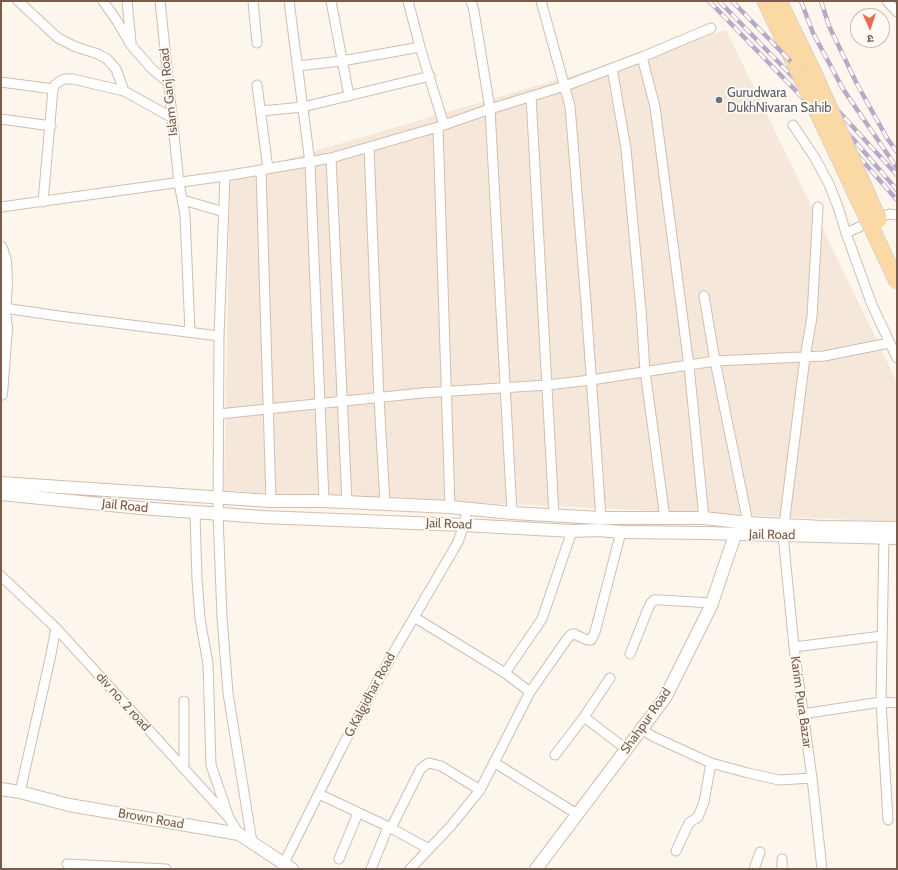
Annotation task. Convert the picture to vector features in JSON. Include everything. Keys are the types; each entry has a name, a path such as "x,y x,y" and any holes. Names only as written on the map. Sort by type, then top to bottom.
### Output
{"main road":[{"path":"765,1 897,282"},
{"path":"779,1 814,73 897,257"}],"street":[{"path":"18,1 58,38 107,59 116,69 124,90"},
{"path":"103,1 131,45 144,61 168,82"},
{"path":"127,1 131,45"},
{"name":"Islam Ganj Road","path":"160,1 171,117 179,183 185,215 190,332"},
{"path":"253,1 257,43"},
{"path":"289,1 310,162 324,501"},
{"path":"331,1 349,96"},
{"path":"408,1 420,47 430,76 441,126 446,392 450,507"},
{"path":"471,1 474,11 490,109 512,513"},
{"path":"541,1 568,95 572,122 601,518"},
{"path":"887,1 897,12"},
{"path":"1,207 179,183 331,158 441,126 565,86 642,57 711,28"},
{"path":"297,66 342,61 420,47"},
{"path":"642,57 655,107 689,366 704,518"},
{"path":"612,68 626,149 641,310 645,371 665,518"},
{"path":"261,111 303,107 430,76"},
{"path":"43,202 51,126 53,88 55,85 65,79 74,79 124,90 171,117"},
{"path":"1,82 53,88"},
{"path":"257,85 261,111 265,170 271,501"},
{"path":"531,96 554,515"},
{"path":"1,119 51,126"},
{"path":"793,125 815,158 829,184 872,305 897,358"},
{"path":"369,147 378,398 385,504"},
{"path":"331,158 347,502"},
{"path":"225,176 219,336 218,515 228,693 252,842"},
{"path":"183,200 224,212"},
{"name":"Karim Pura Bazar","path":"818,207 812,317 805,357 784,530 794,647 812,778 822,869"},
{"path":"846,233 886,215 897,215"},
{"path":"1,248 5,261 3,312 6,328 1,394"},
{"path":"704,296 715,361 748,523"},
{"path":"3,312 58,316 219,336"},
{"path":"219,414 320,403 505,387 547,385 689,366 715,361 824,356 889,343"},
{"name":"Jail Road","path":"1,483 218,498 450,507 512,513 601,518 704,518 748,523 784,530 897,538"},
{"path":"140,508 142,493"},
{"name":"Jail Road","path":"1,494 218,515 464,524 572,531 598,530 735,535 822,527 897,528"},
{"name":"G.Kalgidhar Road","path":"286,867 319,794 381,675 458,542 467,508"},
{"path":"195,513 200,619 208,664 211,765 229,818"},
{"path":"505,673 542,619 572,531"},
{"path":"410,869 450,827 480,790 530,692 567,639 572,634 577,634 587,640 592,638 595,632 621,532"},
{"name":"Shahpur Road","path":"536,869 665,698 712,603 735,535"},
{"path":"884,537 881,702 888,820"},
{"name":"div no. 2 road","path":"1,576 56,628 229,818 239,834"},
{"path":"630,654 648,609 654,600 712,603"},
{"path":"414,617 505,673 530,692"},
{"path":"20,792 56,628"},
{"path":"794,647 882,636"},
{"path":"555,755 584,717 610,678"},
{"path":"184,701 184,769"},
{"path":"802,714 881,702 897,703"},
{"path":"584,717 626,749"},
{"path":"642,729 654,737 711,763 779,780 812,778"},
{"path":"371,869 390,828 420,770 424,766 430,763 441,766 480,790"},
{"path":"495,763 577,814"},
{"path":"676,851 688,823 698,817 704,802 711,763"},
{"name":"Brown Road","path":"1,788 69,805 239,834 286,867"},
{"path":"319,794 390,828 429,849"},
{"path":"339,859 358,813"},
{"path":"754,869 760,852"},
{"path":"782,859 782,869"},
{"path":"67,864 166,869"}],"shaded area":[{"path":"726,30 897,382 897,522 224,491 230,176"}],"railway":[{"path":"709,1 854,151 897,200"},
{"path":"719,1 854,140 897,190"},
{"path":"732,1 831,103 897,175"},
{"path":"801,1 813,33 843,89 897,168"},
{"path":"821,1 829,26 857,84 887,138 897,152"}],"place":[{"name":"Gurudwara DukhNivaran Sahib","path":"719,100"}]}
